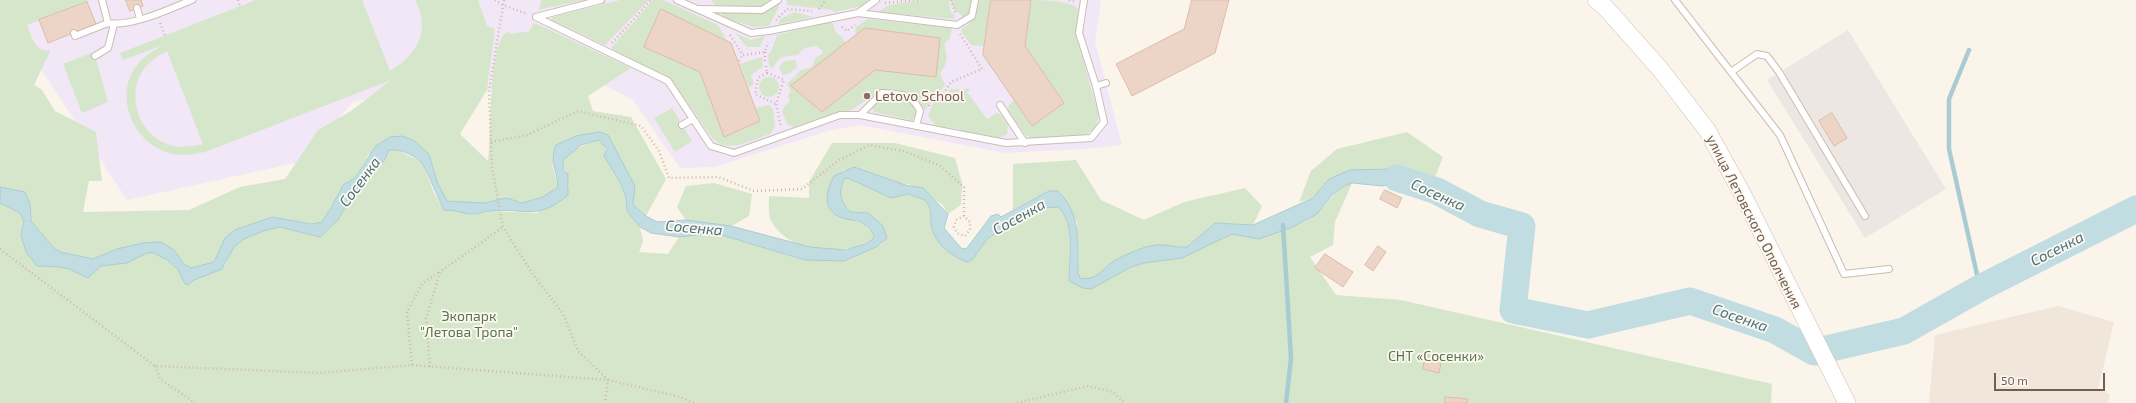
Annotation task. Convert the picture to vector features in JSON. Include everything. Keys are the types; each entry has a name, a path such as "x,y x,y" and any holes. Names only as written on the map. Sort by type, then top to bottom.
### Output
{"main road":[{"name":"улица Летовского Ополчения","path":"1601,2 1660,69 1707,130 1743,195 1801,314 1847,403"}],"lane":[{"path":"95,56 108,48 111,23 102,0"},
{"path":"74,33 75,36 111,23 140,19 192,0"},
{"path":"536,17 601,0"},
{"path":"677,0 751,33 858,13 957,25 972,16 975,0"},
{"path":"696,9 762,10 778,0"},
{"path":"858,13 876,0"},
{"path":"536,17 668,81 711,146 734,153 840,116 860,115 916,126 957,131 1006,143 1091,138 1104,122 1096,86 1079,33 1084,0"},
{"path":"1675,0 1780,135 1844,274 1889,269"},
{"path":"137,8 140,19"},
{"path":"1731,72 1757,54 1767,56 1779,72 1864,216"},
{"path":"1096,86 1106,83"},
{"path":"860,115 882,94 904,94 916,102 920,110 916,126"},
{"path":"1000,105 1025,143"},
{"path":"682,125 693,119"}],"path":[{"path":"238,0 240,6"},
{"path":"495,0 503,5 536,17"},
{"path":"504,0 489,90 492,168 503,227 532,273 564,314 578,351 608,380"},
{"path":"605,50 651,0"},
{"path":"818,8 826,0"},
{"path":"942,94 951,82 982,69 956,28 958,16 954,12 951,0"},
{"path":"160,23 165,36"},
{"path":"765,52 767,73"},
{"path":"739,61 743,56"},
{"path":"767,73 784,80 776,104 783,135"},
{"path":"767,73 758,78 755,94 776,104"},
{"path":"491,142 528,136 578,111 585,112 641,126 659,151 669,178 718,178 754,191 802,189 838,161 869,145 903,151 939,165 964,187 964,216 970,222 970,230 965,236 957,233 954,227 956,220 964,216"},
{"path":"412,365 407,312 422,284 503,227"},
{"path":"0,249 155,366 160,379 195,403"},
{"path":"430,367 426,319 440,272"},
{"path":"155,366 320,372 412,365 608,380 680,397 694,403"},
{"path":"605,403 608,380"},
{"path":"1017,403 1088,386 1113,392 1125,403"}],"shaded area":[{"name":"Letovo School","path":"0,0 1101,0 1095,41 1122,145 1085,149 1005,153 860,125 831,130 715,167 680,168 633,100 606,86 492,91 410,88 353,102 300,162 127,200 0,7"},
{"path":"1848,30 1946,189 1865,238 1767,80"},
{"path":"2058,306 2114,322 2098,390 2110,394 2108,403 1929,403 1935,335"}],"green space":[{"path":"0,0 90,0 27,25 38,47 46,51 51,50 34,85 42,90 55,111 96,132 102,181 89,181 83,212 189,210 240,187 285,179 318,130 351,111 391,80 205,152 178,155 156,148 145,139 137,129 130,116 127,103 127,90 130,77 137,65 145,57 161,46 123,60 120,53 256,0 362,0 390,71 407,58 419,41 422,22 420,11 415,0 478,0 487,26 495,29 487,90 460,134 488,161 493,72 496,54 501,40 507,32 511,34 530,31 533,23 537,24 631,68 588,96 593,111 631,117 666,179 646,216 633,205 608,136 600,132 591,133 552,164 558,187 543,197 522,203 507,198 484,203 446,201 437,182 429,154 413,140 369,154 355,178 343,185 322,222 317,224 272,217 235,230 225,238 214,262 191,268 184,264 174,250 117,249 93,259 60,252 54,248 31,221 30,204 6,188 0,187","holes":["167,51 203,144 180,147 161,142 144,126 139,115 135,92 138,81 143,70 148,64"]},
{"path":"542,0 584,0 538,10"},
{"path":"620,0 649,0 605,45 551,20 556,16"},
{"path":"653,0 663,0 718,25 727,41 644,47 700,72 724,137 760,121 756,108 769,105 773,109 775,127 770,134 733,146 719,143 713,139 673,82 665,76 612,50 612,47"},
{"path":"711,0 776,0 779,7 769,26 754,27 725,18"},
{"path":"786,0 870,0 862,6 834,12 832,10 788,5"},
{"path":"922,0 949,0 950,11 955,16 954,19 878,12 889,5"},
{"path":"953,0 971,0 970,11 965,18 962,18 962,15 955,11 951,3"},
{"path":"979,0 991,0 984,46 971,45 961,31 962,28 970,23 975,17"},
{"path":"1031,0 1070,4 1078,9 1076,35 1099,116 1095,128 1085,135 1032,139 1026,135 1008,111 1009,105 1014,100 1032,126 1064,103 1025,46"},
{"path":"795,12 813,17 779,24 780,19"},
{"path":"868,19 952,28 950,38 944,44 946,59 945,66 940,73 945,85 925,111 919,100 911,94 903,91 882,90 851,110 838,112 793,127 787,124 782,112 784,106 790,102 788,96 791,91 787,84 801,70 812,67 816,57 823,54 822,50 816,46 805,48 797,55 782,57 772,69 769,65 768,55 771,52 777,35 829,22 833,24 835,31 839,35 833,37 840,35 847,44 858,34 855,32 856,27"},
{"path":"735,33 751,40 765,36 760,47 747,47"},
{"path":"94,52 108,102 82,113 63,64"},
{"path":"762,57 763,67 751,75 754,84 749,88 740,64"},
{"path":"796,60 797,67 790,73 783,75 779,67 784,61"},
{"path":"765,77 773,77 779,83 779,91 773,97 765,97 759,91 759,83"},
{"path":"950,89 971,89 967,92 987,119 997,113 1001,115 1008,125 1007,134 999,138 962,132 960,129 936,126 928,116 934,100 945,96"},
{"path":"886,96 900,98 912,104 917,112 915,118 911,120 874,112 872,107 881,97"},
{"path":"672,108 692,141 675,152 654,118"},
{"path":"1407,132 1443,157 1432,184 1417,175 1329,179 1313,198 1299,202 1311,171 1337,149"},
{"name":"Экопарк \"Летова Тропа\"","path":"599,140 605,145 607,161 620,182 626,197 627,211 640,227 643,241 639,252 668,254 679,237 715,233 804,260 882,244 868,213 850,212 844,204 841,196 841,187 845,178 848,178 891,198 908,194 925,200 930,208 933,231 940,243 952,251 973,259 987,239 1042,208 1058,207 1067,222 1069,231 1069,278 1080,279 1078,273 1077,222 1049,191 1013,210 1013,164 1076,160 1101,200 1144,220 1184,202 1245,188 1262,206 1253,225 1215,223 1187,247 1156,245 1115,260 1097,276 1106,280 1131,267 1144,263 1182,258 1232,234 1240,234 1244,237 1292,227 1309,219 1322,209 1341,188 1352,183 1335,222 1333,245 1310,257 1336,295 1401,300 1772,384 1771,403 0,403 0,203 20,213 24,221 21,235 37,266 69,269 87,278 101,266 127,263 147,253 154,253 161,256 178,270 225,266 234,247 244,239 263,231 280,227 320,237 338,220 353,193 384,161 389,150 397,150 422,162 435,195 444,210 457,210 473,215 490,211 537,213 569,188 568,174 563,168 563,162 566,157 578,148"},
{"path":"832,143 895,143 955,158 962,183 961,205 948,214 942,204 909,184 905,185 845,170 834,179 832,183 830,194 832,213 864,224 874,235 873,239 861,245 833,250 804,246 790,240 779,232 771,221 769,212 769,196 809,198 809,182"},
{"path":"714,183 752,194 749,216 731,226 686,220 677,207 686,186"}],"water":[{"path":"600,132 608,135 635,186 633,205 646,216 657,222 686,220 731,226 810,247 845,250 865,244 873,239 874,235 870,229 859,222 836,215 831,211 827,201 827,195 834,176 854,167 905,185 923,188 948,214 944,228 962,249 967,248 991,216 998,214 1001,217 1049,191 1058,191 1066,200 1075,219 1078,240 1078,273 1080,278 1086,279 1096,276 1116,260 1141,249 1161,245 1187,247 1215,223 1253,225 1313,198 1329,179 1350,170 1391,169 1417,175 1432,184 1431,202 1396,184 1383,186 1352,183 1344,186 1332,195 1317,214 1293,227 1259,239 1232,234 1182,258 1144,263 1131,267 1091,289 1083,288 1069,281 1069,232 1064,214 1058,207 1042,208 1012,223 987,239 973,259 967,262 954,256 943,247 935,237 932,230 930,208 925,200 908,194 891,198 848,178 845,178 841,187 841,196 844,204 850,212 868,213 883,226 887,238 876,247 844,261 805,260 715,233 679,237 651,233 640,227 627,211 626,197 620,182 604,156 607,149 599,140 581,145 563,160 563,170 568,174 568,195 547,208 530,212 502,210 467,214 452,210 444,210 421,162 406,153 397,150 389,150 384,161 353,193 338,220 320,237 280,227 263,231 244,239 234,247 222,269 194,280 188,285 185,284 178,270 167,260 154,253 147,253 127,263 101,266 88,278 69,269 37,266 26,252 21,235 24,221 20,213 0,203 0,187 25,192 30,204 31,221 54,248 60,252 93,259 117,249 143,243 161,242 174,250 184,264 191,268 214,262 225,238 235,230 272,217 312,224 322,222 343,185 355,178 375,147 390,137 402,136 413,140 429,154 437,182 447,201 484,203 507,198 522,203 543,197 558,187 553,161 556,145 576,136"}],"building":[{"path":"126,0 141,0 143,6 130,11"},
{"path":"991,0 1031,0 1025,46 1064,103 1032,126 983,55"},
{"path":"1192,0 1229,0 1215,53 1132,96 1116,64 1184,29"},
{"path":"87,2 96,24 48,43 39,20"},
{"path":"661,9 731,43 760,121 724,137 700,72 644,47"},
{"path":"865,28 940,38 936,77 875,70 822,112 791,86"},
{"path":"1832,113 1847,138 1834,146 1819,121"},
{"path":"1385,190 1402,198 1397,208 1380,199"},
{"path":"1378,246 1386,252 1373,271 1365,265"},
{"path":"1325,254 1353,272 1343,287 1315,268"},
{"path":"1426,355 1442,359 1439,373 1423,369"},
{"path":"1445,397 1468,399 1467,403 1445,403"}],"waterway":[{"path":"1969,50 1949,99 1949,149 1980,288"},
{"name":"Сосенка","path":"1397,178 1437,191 1480,214 1522,226 1513,310 1588,325 1690,301 1775,330 1814,352 1904,331 1980,288 2136,209"},
{"path":"1283,225 1291,358 1286,403"}],"place":[{"name":"Letovo School","path":"867,96"}],"park label":[{"name":"СНТ «Сосенки»","path":"1436,356"}]}
